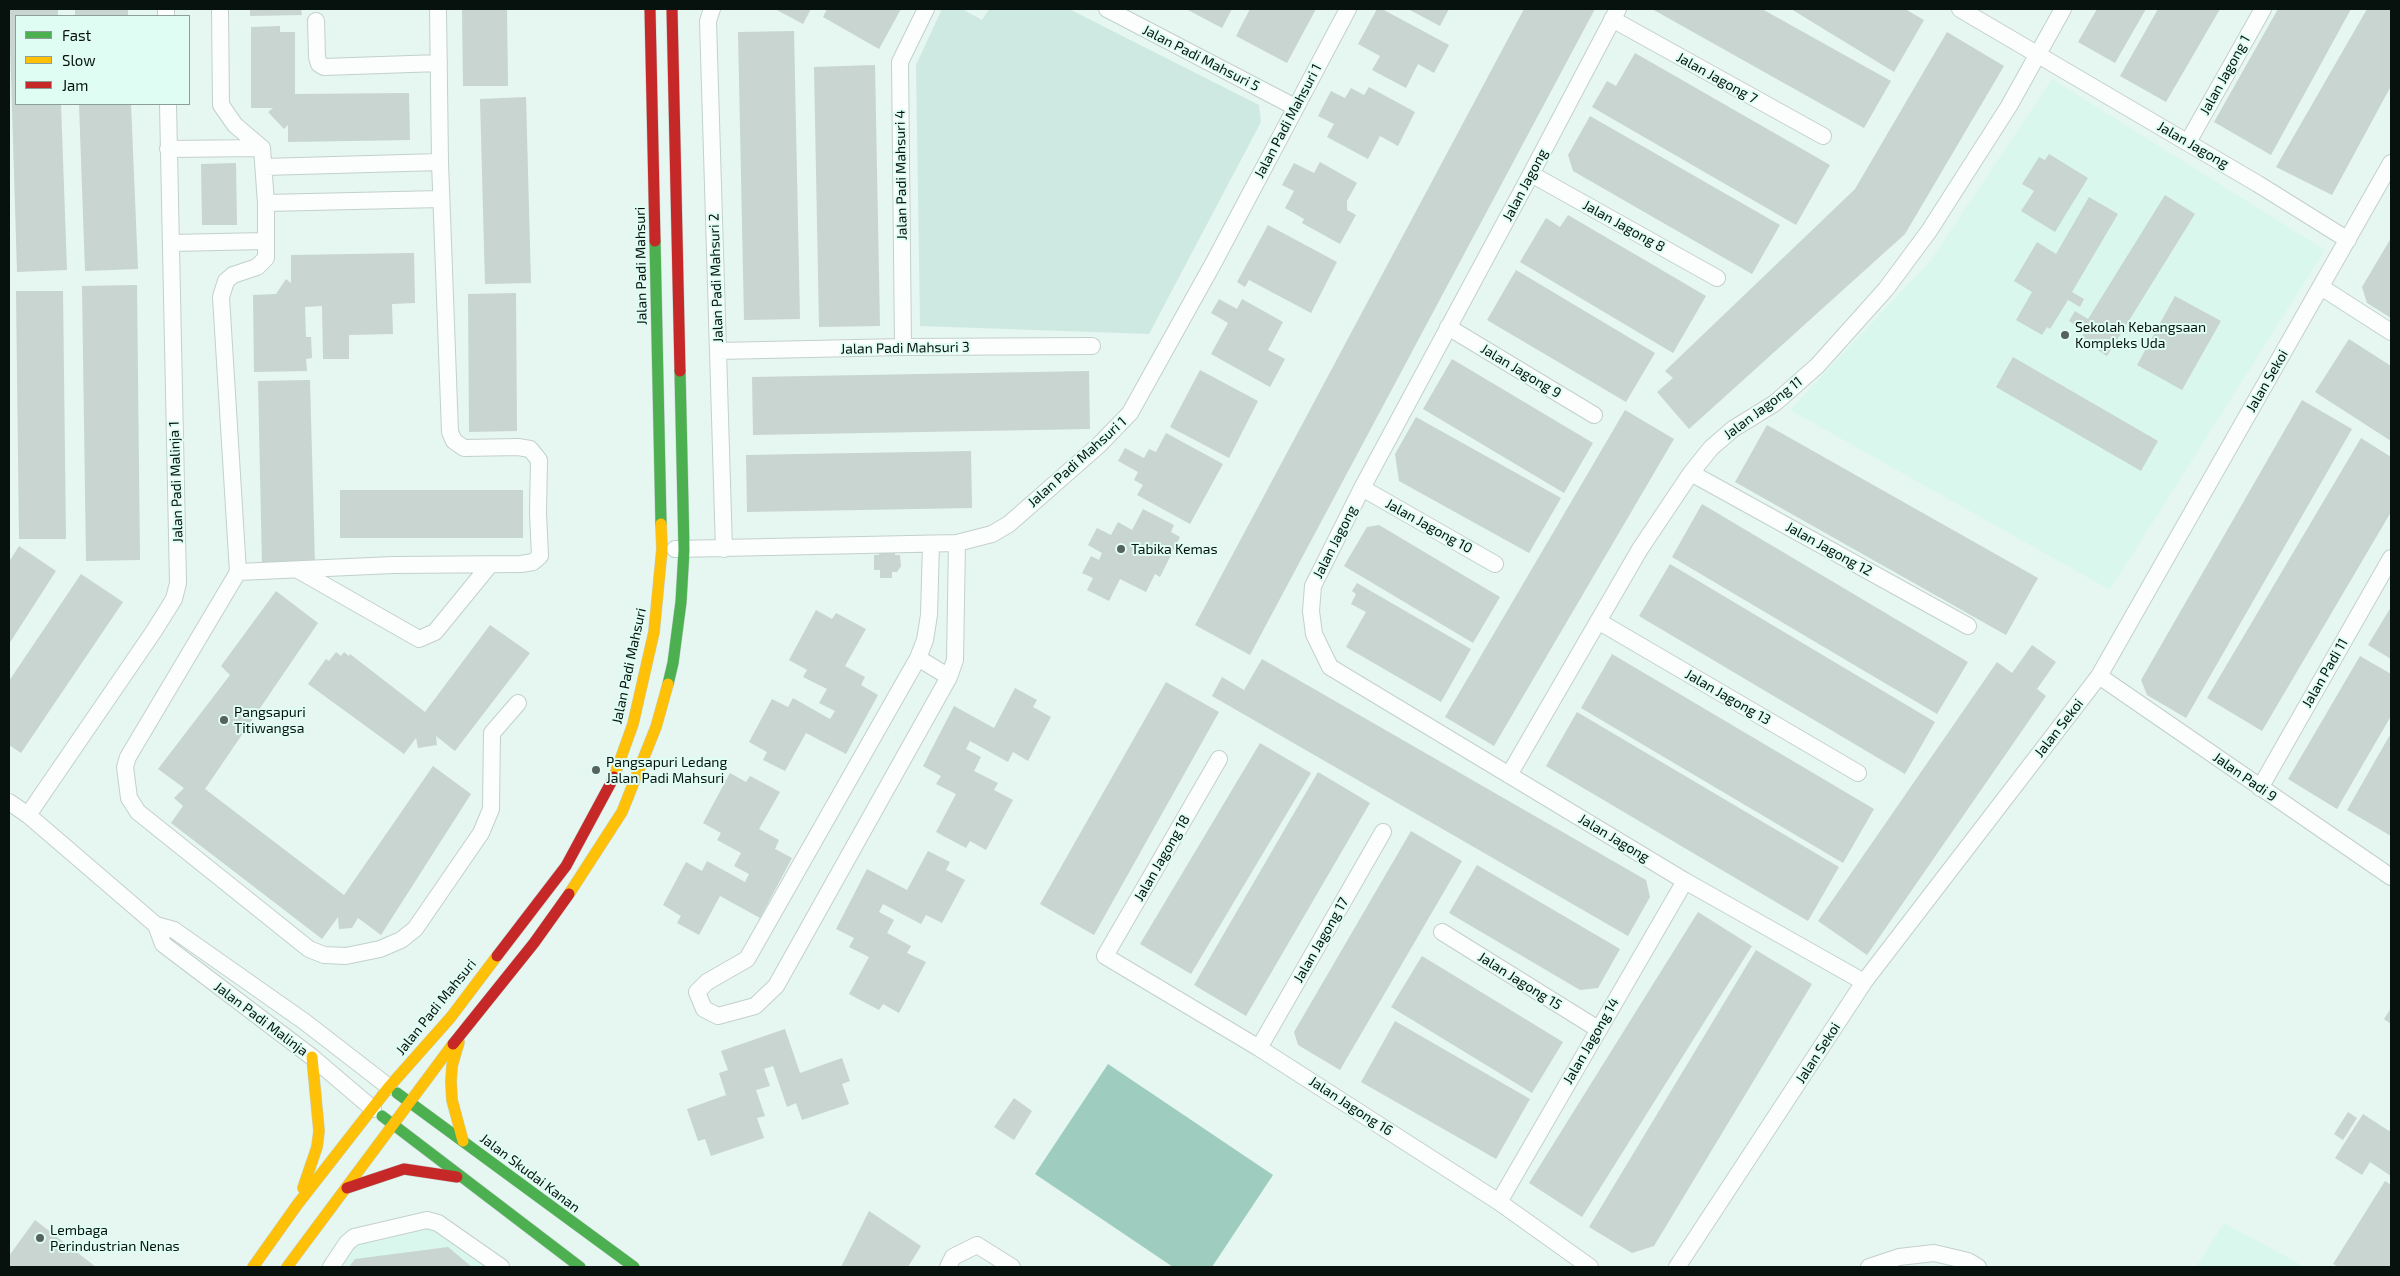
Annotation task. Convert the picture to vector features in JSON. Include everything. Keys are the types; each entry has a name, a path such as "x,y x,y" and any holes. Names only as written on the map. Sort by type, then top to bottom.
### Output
{"main road":[{"name":"Jalan Padi Mahsuri","path":"253,1267 297,1205 389,1087 451,1017 566,866 614,776 633,724 645,676 655,623 662,549 650,9"},
{"path":"287,1267 462,1032 534,944 579,880 622,812 656,726 673,663 682,602 684,550 672,9"},
{"path":"462,1032 452,1066 451,1082 452,1100 463,1142"},
{"path":"297,1205 317,1147 319,1131 312,1057"},
{"name":"Jalan Skudai Kanan","path":"389,1087 634,1267"},
{"path":"373,1109 580,1267"},
{"path":"347,1188 404,1169 428,1171 463,1179"}],"street":[{"path":"220,9 221,105 235,125 262,148 266,203 266,258 257,268 233,275 226,281 221,298 238,572 128,757 125,767 125,782 129,798 138,812 309,949 324,955 346,956 380,950 401,940 415,929 481,833 491,809 492,733 518,703"},
{"path":"238,572 393,565 489,566 533,562 540,556 538,513 539,460 530,449 518,447 464,448 454,441 450,432 441,199 438,9"},
{"name":"Jalan Padi Mahsuri 2","path":"712,9 708,21 724,549"},
{"name":"Jalan Padi Mahsuri 4","path":"903,347 900,62 926,9"},
{"name":"Jalan Padi Mahsuri 5","path":"1107,9 1131,14 1295,107"},
{"name":"Jalan Padi Mahsuri 1","path":"662,549 957,543 992,534 1009,524 1099,444 1130,413 1214,262 1348,9"},
{"name":"Jalan Jagong","path":"1960,9 2188,142 2348,240"},
{"name":"Jalan Jagong 11","path":"1509,775 1640,549 1691,473 1733,429 1775,402 1817,366 1886,289 1929,231 2009,106 2063,9"},
{"name":"Jalan Jagong 1","path":"2188,142 2263,9"},
{"name":"Jalan Jagong","path":"1615,14 1362,488 1312,586 1311,611 1314,634 1330,667 1686,881 1864,982"},
{"name":"Jalan Jagong 7","path":"1615,14 1823,136"},
{"path":"316,22 316,57 319,64 324,67 439,63"},
{"name":"Jalan Padi Malinja 1","path":"28,815 154,631 174,598 178,583 168,105"},
{"path":"168,149 262,148"},
{"path":"264,166 440,162"},
{"name":"Jalan Sekoi","path":"1679,1265 1864,982 2099,676 2391,163"},
{"name":"Jalan Jagong 8","path":"1531,174 1717,278"},
{"path":"266,203 441,199"},
{"path":"171,243 265,241"},
{"path":"2321,287 2391,332"},
{"name":"Jalan Jagong 9","path":"1448,327 1594,415"},
{"name":"Jalan Padi Mahsuri 3","path":"718,351 903,347 1092,346"},
{"name":"Jalan Jagong 12","path":"1691,473 1968,626"},
{"name":"Jalan Jagong 10","path":"1362,488 1496,564"},
{"path":"930,544 929,615 925,640 918,658 747,959 707,982 697,992 704,1009 718,1016 755,1006 776,986 949,677 955,660 957,543"},
{"name":"Jalan Padi 11","path":"2260,788 2391,558"},
{"path":"298,570 419,639 435,632 489,566"},
{"name":"Jalan Jagong 13","path":"1598,621 1858,773"},
{"path":"918,658 949,677"},
{"name":"Jalan Padi 9","path":"2099,676 2391,878"},
{"name":"Jalan Jagong 18","path":"1105,956 1219,760"},
{"name":"Jalan Padi Malinja","path":"9,802 28,815 156,925 174,930 305,1022 389,1087"},
{"name":"Jalan Jagong 17","path":"1259,1048 1383,832"},
{"name":"Jalan Jagong 14","path":"1499,1202 1598,1029 1686,881"},
{"name":"Jalan Padi Malinja","path":"156,925 164,944 312,1057 373,1109"},
{"name":"Jalan Jagong 15","path":"1442,932 1598,1029"},
{"name":"Jalan Jagong 16","path":"1105,956 1259,1048 1499,1202 1590,1267"},
{"path":"331,1267 347,1243 354,1237 427,1220 438,1223 501,1267"},
{"path":"948,1267 953,1257 977,1245 1012,1267"},
{"path":"1869,1267 1899,1258 1934,1253 1968,1260 1978,1267"}],"shaded area":[{"path":"942,9 962,9 982,20 989,9 1069,9 1259,105 1261,122 1149,334 920,326 916,65"},
{"name":"Sekolah Kebangsaan Kompleks Uda","path":"2052,79 2325,250 2110,590 1790,410 1931,260"},
{"path":"1108,1064 1273,1175 1212,1267 1173,1267 1035,1174"},
{"path":"444,1218 513,1267 323,1267 342,1239"},
{"path":"2224,1223 2305,1267 2196,1267"}],"building":[{"path":"9,9 58,9 58,15 15,15 15,105 61,105 67,270 17,272"},
{"path":"75,9 128,9 128,15 75,15"},
{"path":"250,9 301,9 302,15 250,16"},
{"path":"462,9 507,9 508,86 463,86"},
{"path":"775,9 811,9 803,24"},
{"path":"827,9 901,9 879,49 823,17"},
{"path":"1186,9 1232,9 1222,28"},
{"path":"1250,9 1316,9 1287,63 1236,36"},
{"path":"1377,9 1382,9 1449,45 1434,73 1418,64 1406,88 1372,70 1380,56 1358,44"},
{"path":"1408,9 1449,9 1440,26"},
{"path":"1524,9 1595,9 1250,655 1195,625"},
{"path":"1652,9 1762,9 1891,81 1864,128"},
{"path":"1791,9 1905,9 1924,20 1894,72"},
{"path":"2097,9 2146,9 2115,63 2078,42"},
{"path":"2158,9 2220,9 2166,102 2120,76"},
{"path":"2278,9 2351,9 2271,155 2214,122"},
{"path":"2367,9 2391,9 2391,86 2332,195 2276,167"},
{"path":"280,26 280,32 295,32 295,94 409,93 410,140 288,142 288,125 284,129 268,112 273,108 251,108 251,27"},
{"path":"794,31 800,319 744,320 738,32"},
{"path":"1947,32 2004,66 1905,234 1689,429 1657,392 1673,378 1665,371 1855,189"},
{"path":"1635,53 1830,165 1796,225 1592,107 1607,81 1616,86"},
{"path":"875,65 880,326 819,327 814,67"},
{"path":"1369,87 1415,112 1398,146 1380,136 1368,159 1327,137 1334,124 1318,116 1331,91 1345,98 1351,88 1364,95"},
{"path":"526,97 531,283 485,284 480,99"},
{"path":"79,105 131,105 138,269 85,271"},
{"path":"1590,116 1780,225 1752,274 1573,171 1568,155"},
{"path":"2049,154 2088,178 2055,232 2021,211 2034,191 2022,184 2039,157 2045,160"},
{"path":"1320,162 1357,183 1347,201 1347,210 1356,215 1340,244 1302,223 1304,219 1285,208 1294,191 1282,185 1294,163 1314,173"},
{"path":"236,163 237,225 202,225 201,164"},
{"path":"2165,195 2195,214 2107,356 2080,339 2085,332 2069,321 2075,311 2088,319"},
{"path":"2089,197 2118,214 2072,292 2084,299 2080,307 2068,300 2050,329 2047,327 2042,335 2016,320 2032,292 2014,281 2037,242 2056,254"},
{"path":"1568,215 1706,296 1673,353 1520,262 1546,218 1560,227"},
{"path":"1268,225 1337,262 1311,313 1249,280 1245,287 1237,282"},
{"path":"2391,238 2391,318 2367,303 2362,287"},
{"path":"414,253 415,303 392,304 393,334 349,335 349,359 323,359 322,306 305,307 306,337 311,337 312,358 306,359 307,371 254,372 253,295 276,294 286,279 291,283 291,255"},
{"path":"1516,270 1655,353 1626,402 1487,320"},
{"path":"137,285 140,560 86,561 82,286"},
{"path":"16,291 63,291 66,539 19,539"},
{"path":"516,293 517,431 469,432 468,294"},
{"path":"2175,296 2221,321 2182,390 2137,365"},
{"path":"1219,299 1237,309 1242,299 1283,322 1268,350 1285,359 1270,387 1211,354 1228,323 1211,313"},
{"path":"2349,339 2391,366 2391,441 2315,392"},
{"path":"2013,357 2158,441 2141,471 1996,387"},
{"path":"1452,359 1593,443 1564,493 1423,409"},
{"path":"1200,370 1258,401 1229,458 1170,427"},
{"path":"1089,371 1090,429 753,435 752,377"},
{"path":"310,380 315,565 262,566 258,381"},
{"path":"2302,400 2352,429 2186,718 2147,695 2141,680"},
{"path":"1625,410 1674,439 1494,746 1445,717"},
{"path":"1416,417 1561,498 1529,553 1399,481 1395,454"},
{"path":"1767,425 2038,578 2006,635 1735,482"},
{"path":"1166,433 1223,464 1190,524 1137,495 1143,485 1134,480 1138,472 1118,461 1125,448 1144,458 1149,449 1156,452"},
{"path":"2361,438 2391,457 2391,512 2262,731 2207,698"},
{"path":"971,451 972,508 747,512 746,455"},
{"path":"340,490 523,490 523,538 340,538"},
{"path":"1702,504 1968,662 1937,714 1672,557"},
{"path":"1143,509 1174,525 1171,532 1180,537 1160,577 1155,574 1146,592 1120,579 1109,601 1087,590 1093,578 1082,573 1091,556 1099,560 1102,553 1088,545 1097,528 1111,535 1118,522 1132,530"},
{"path":"1379,525 1500,597 1473,643 1344,566 1367,527"},
{"path":"19,546 56,571 9,644 9,562"},
{"path":"879,551 895,551 895,555 900,555 901,566 897,572 892,572 892,578 880,578 880,570 874,570 874,555 879,555"},
{"path":"1670,564 1935,722 1905,774 1639,616"},
{"path":"81,574 123,602 21,753 9,745 9,681"},
{"path":"1357,583 1471,649 1441,702 1346,647 1366,612 1351,604 1356,594 1352,591"},
{"name":"Pangsapuri Titiwangsa","path":"276,591 318,623 205,789 344,895 433,766 471,794 381,935 358,918 352,928 339,929 338,917 322,939 171,823 183,806 174,798 184,788 158,769 230,675 221,666"},
{"path":"2391,607 2391,659 2368,645"},
{"path":"816,610 832,619 836,613 866,629 845,666 865,677 861,685 878,695 846,754 806,733 785,771 763,760 767,752 749,742 772,699 788,707 793,698 830,719 835,711 819,703 827,689 803,677 807,670 789,660"},
{"name":"Pangsapuri Titiwangsa","path":"490,625 530,653 455,751 436,736 437,745 418,748 416,738 404,754 308,684 326,659 329,661 336,652 341,656 344,652 349,656 350,654 425,712"},
{"path":"2032,645 2056,662 2037,689 2046,696 1867,955 1818,921 1997,662 2012,673"},
{"path":"1612,654 1874,809 1843,863 1581,708"},
{"path":"2360,656 2391,674 2391,716 2337,809 2288,779"},
{"path":"1262,659 1646,880 1650,897 1628,936 1212,696 1222,677 1244,690"},
{"path":"1166,682 1219,712 1094,935 1040,904"},
{"path":"1015,688 1037,700 1033,707 1051,717 1028,761 1013,752 1008,762 970,741 966,749 981,757 974,771 998,783 994,790 1013,800 986,850 970,841 966,848 936,832 956,794 936,784 941,776 923,766 954,706 994,728"},
{"path":"1577,712 1839,867 1808,921 1546,766"},
{"path":"2391,733 2391,836 2347,810"},
{"path":"1260,743 1311,773 1191,974 1140,944"},
{"path":"1318,772 1370,803 1246,1016 1194,985"},
{"path":"730,773 746,782 750,776 780,792 759,829 779,840 775,849 792,858 760,918 720,896 699,935 677,923 681,916 663,905 686,862 702,871 707,861 745,882 749,874 734,866 741,853 717,840 721,833 703,823"},
{"path":"1411,831 1462,861 1340,1070 1298,1045 1294,1032"},
{"path":"928,851 950,862 946,870 965,880 942,923 926,915 921,924 883,904 879,912 894,920 887,933 911,946 907,953 926,962 899,1013 883,1004 879,1010 849,994 869,957 849,947 854,938 836,929 867,869 907,890"},
{"path":"1477,865 1620,949 1598,988 1580,990 1449,913"},
{"path":"1698,912 1752,946 1582,1217 1529,1183"},
{"path":"1756,950 1812,984 1654,1246 1632,1253 1589,1227"},
{"path":"1422,956 1563,1042 1532,1093 1391,1007"},
{"path":"2391,1008 2391,1024 2384,1019"},
{"path":"1395,1021 1530,1099 1496,1159 1361,1082"},
{"path":"785,1029 800,1073 842,1058 850,1081 842,1084 849,1104 802,1120 796,1103 787,1107 773,1066 764,1069 770,1086 756,1090 765,1116 757,1118 764,1138 711,1156 705,1139 698,1141 687,1109 726,1095 719,1073 728,1070 721,1051"},
{"path":"1014,1098 1032,1111 1014,1140 994,1127"},
{"path":"2348,1112 2357,1118 2343,1140 2334,1134"},
{"path":"2363,1114 2389,1131 2391,1128 2391,1176 2370,1162 2362,1175 2335,1158"},
{"path":"2385,1181 2391,1185 2391,1267 2339,1267 2333,1264"},
{"path":"869,1211 921,1246 908,1267 841,1267"},
{"name":"Lembaga Perindustrian Nenas","path":"35,1220 96,1267 9,1267 9,1256"},
{"path":"448,1247 472,1267 349,1267 355,1259"}],"traffic: fast":[{"path":"655,241 661,524"},
{"path":"668,684 673,663 681,602 684,550 680,371"},
{"path":"397,1093 634,1267"},
{"path":"382,1116 580,1267"}],"traffic: slow":[{"path":"614,777 633,724 654,632 662,549 661,524"},
{"path":"569,894 622,812 656,727 668,684"},
{"path":"253,1267 297,1205 389,1087 451,1017 497,956"},
{"path":"459,1042 452,1066 451,1082 452,1100 463,1141"},
{"path":"287,1267 453,1044"},
{"path":"303,1188 317,1147 319,1131 312,1057"}],"traffic: jam":[{"path":"650,9 655,241"},
{"path":"672,9 680,371"},
{"path":"497,956 566,866 614,777"},
{"path":"453,1044 534,943 569,894"},
{"path":"347,1188 404,1169 457,1177"}],"place":[{"name":"Sekolah Kebangsaan Kompleks Uda","path":"2065,335"},
{"name":"Tabika Kemas","path":"1121,549"},
{"name":"Pangsapuri Titiwangsa","path":"224,720"},
{"name":"Pangsapuri Ledang Jalan Padi Mahsuri","path":"596,770"},
{"name":"Lembaga Perindustrian Nenas","path":"40,1238"}]}
